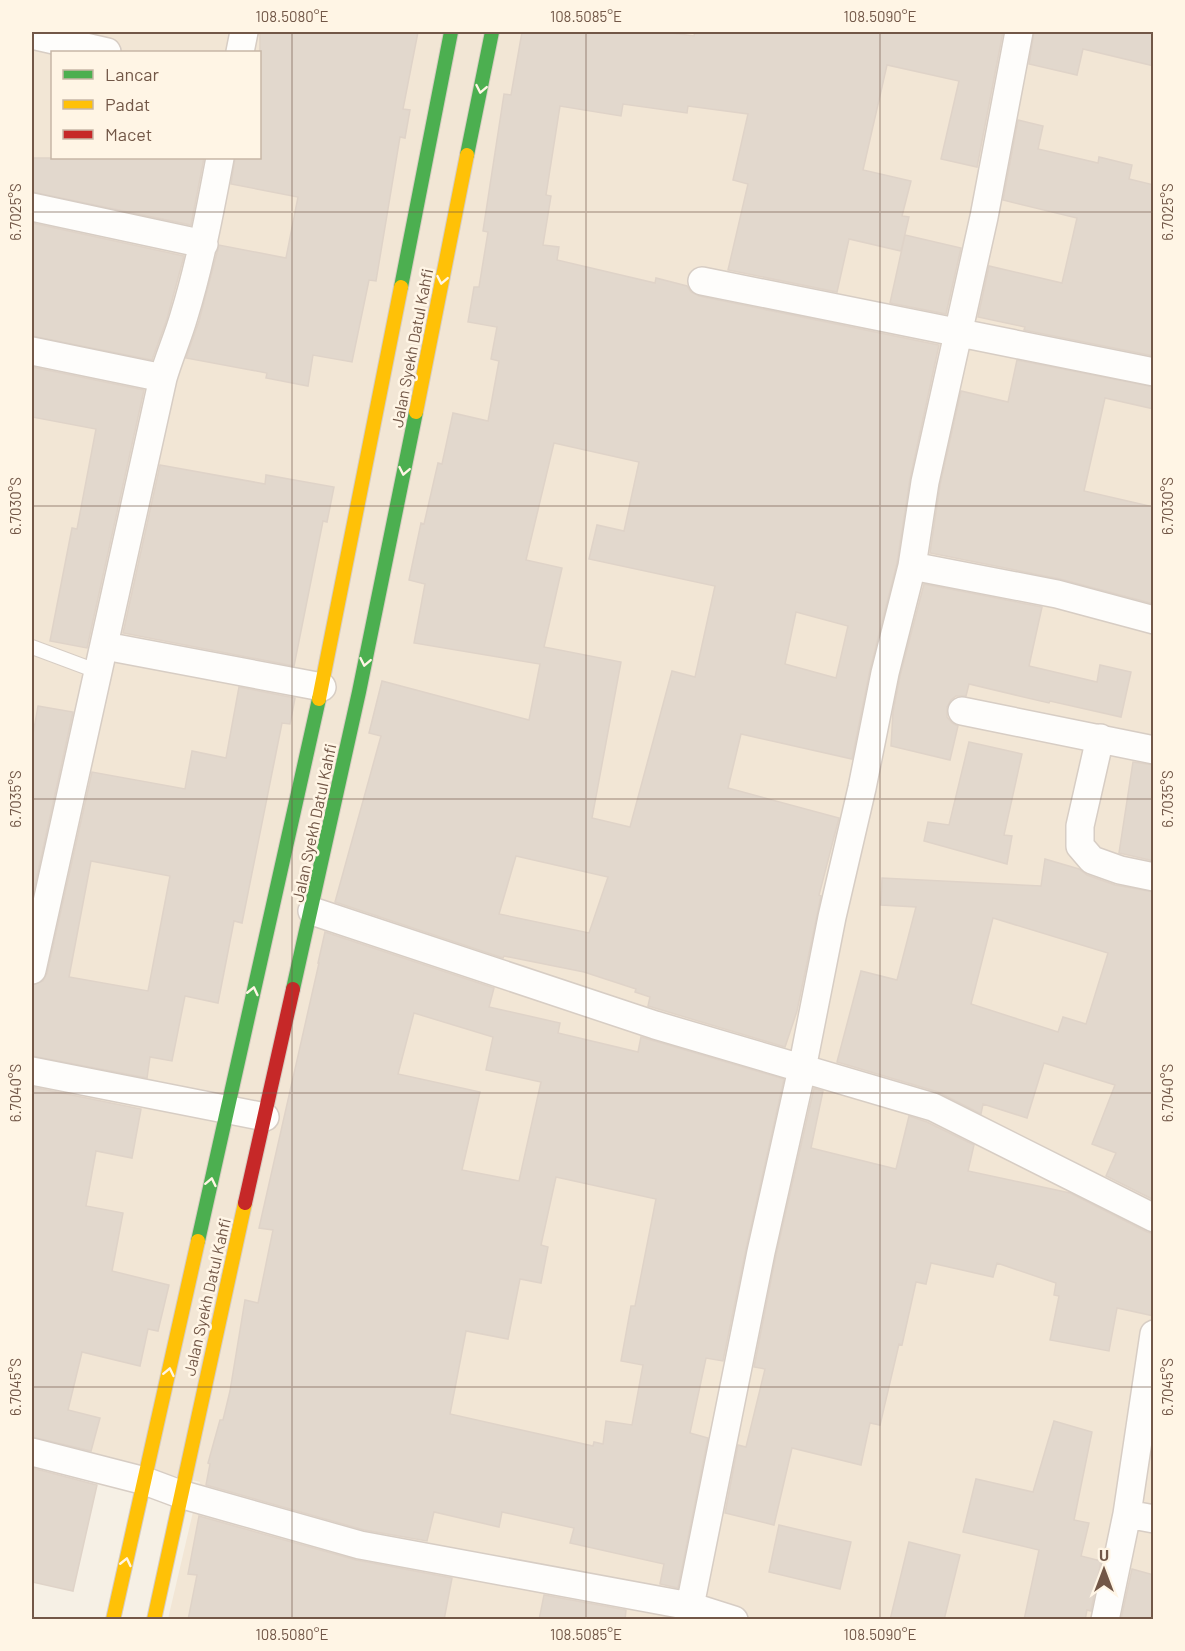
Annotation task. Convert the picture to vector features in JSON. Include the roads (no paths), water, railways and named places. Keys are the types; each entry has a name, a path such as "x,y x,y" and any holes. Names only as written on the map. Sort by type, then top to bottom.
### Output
{"street":[{"path":"240,51 244,32"},
{"name":"Jalan Syekh Datul Kahfi","path":"113,1620 227,1110 326,687 450,32"},
{"name":"Jalan Syekh Datul Kahfi","path":"154,1620 180,1494 312,911 355,692 492,32"},
{"path":"690,1606 761,1252 802,1069 832,917 862,788 885,673 912,566 925,482 984,217 1019,32"},
{"path":"32,35 103,51"},
{"path":"32,970 163,378 184,318 204,244 220,159"},
{"path":"32,207 204,244"},
{"path":"702,281 1154,372"},
{"path":"32,351 163,378"},
{"path":"912,566 1058,594 1154,620"},
{"path":"102,659 326,687"},
{"path":"962,711 1154,750"},
{"path":"1100,738 1080,826 1080,846 1092,860 1120,870 1154,877"},
{"path":"312,911 655,1026 933,1107 1154,1218"},
{"path":"32,1071 265,1117"},
{"path":"1105,1620 1127,1514 1154,1334"},
{"path":"32,1452 145,1481 180,1494 360,1545 690,1606 734,1620"},
{"path":"1127,1514 1154,1520"}],"lane":[{"path":"32,647 102,659"}]}
